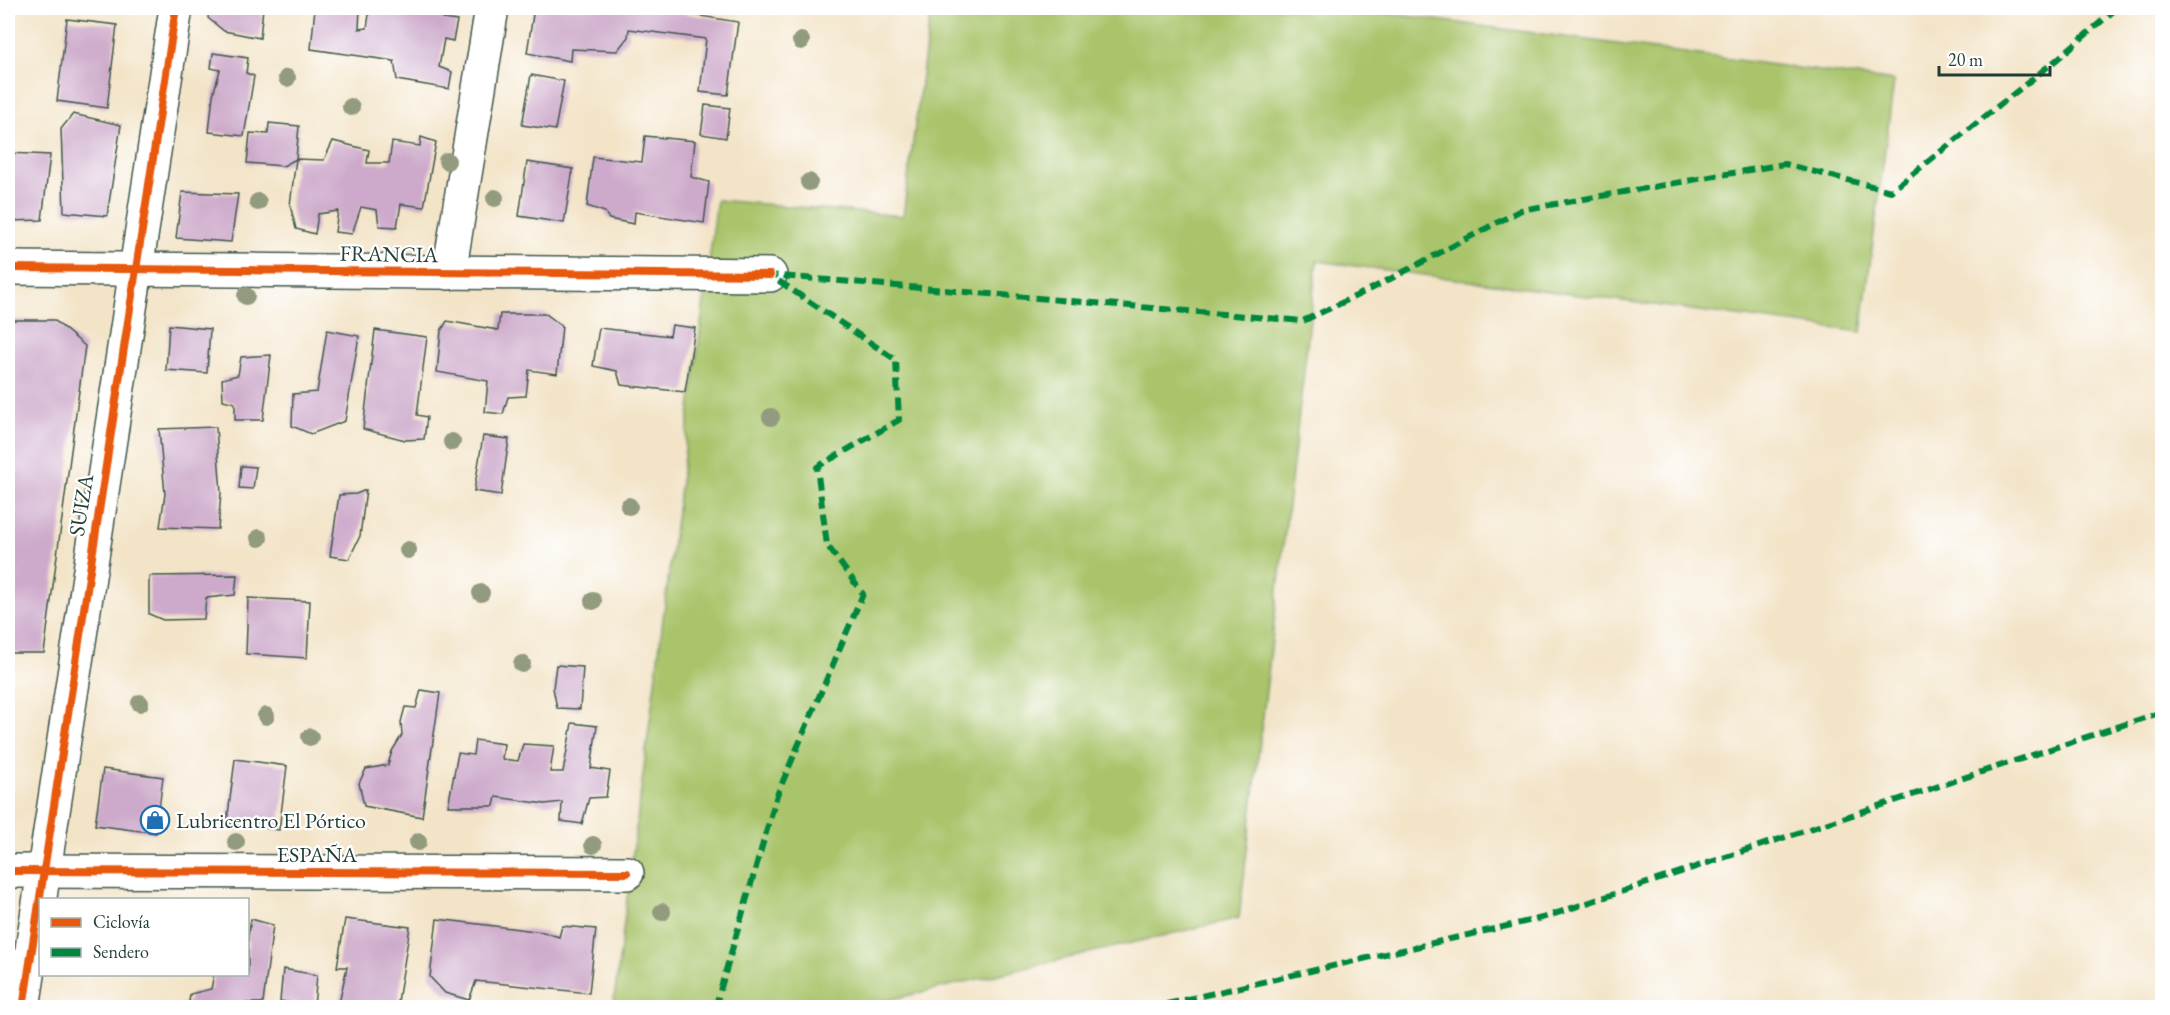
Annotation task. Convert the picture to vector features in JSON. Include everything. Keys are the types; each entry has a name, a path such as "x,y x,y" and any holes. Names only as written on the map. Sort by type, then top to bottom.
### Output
{"street":[{"name":"SUIZA","path":"39,898 176,8"},
{"path":"448,273 492,8"},
{"name":"FRANCIA","path":"8,268 770,275"},
{"name":"ESPAÑA","path":"8,871 627,873"},
{"name":"SUIZA","path":"23,1008 39,898"}],"green space":[{"path":"931,8 1347,8 1894,81 1861,332 1317,261 1239,918 858,1007 613,1008 717,200 903,216"}],"building":[{"path":"209,8 263,8 260,38 224,31 208,18"},
{"path":"315,8 360,8 359,29 367,28 370,8 442,9 443,19 457,21 453,41 444,39 439,67 452,72 449,89 397,80 394,61 311,49"},
{"path":"534,8 651,8 738,22 728,95 700,92 706,39 629,29 628,37 617,51 571,49 570,61 527,53"},
{"path":"67,19 117,25 107,108 57,101"},
{"path":"213,53 248,58 246,73 254,76 244,136 209,132 213,95 220,70 211,68"},
{"path":"531,75 564,81 555,130 522,125"},
{"path":"705,105 730,108 726,138 701,134"},
{"path":"73,114 121,125 107,216 64,212 61,129"},
{"path":"269,123 299,126 296,159 283,166 247,163 250,133 268,134"},
{"path":"645,136 695,141 691,177 709,182 704,223 635,212 634,224 609,219 605,212 587,206 593,157 642,162"},
{"path":"421,137 436,142 424,207 401,204 397,227 379,226 377,210 361,207 352,234 335,232 338,211 318,214 315,234 296,229 290,205 296,159 324,160 333,141 369,150 367,163 389,163 392,142 420,146"},
{"path":"8,153 50,155 42,220 8,221"},
{"path":"527,162 573,169 564,223 519,216"},
{"path":"182,192 238,194 231,242 176,238"},
{"path":"500,314 546,314 562,326 557,374 529,370 526,396 508,397 503,414 485,412 488,381 437,372 441,331 447,321 498,330"},
{"path":"8,320 54,320 85,346 44,653 8,653"},
{"path":"169,325 210,329 207,373 166,370"},
{"path":"672,325 695,328 685,392 621,385 617,371 593,366 599,328 670,336"},
{"path":"327,330 359,336 345,421 311,434 292,426 293,394 317,392"},
{"path":"375,330 427,337 417,415 427,417 424,439 405,440 363,429"},
{"path":"271,355 263,420 235,420 235,403 223,400 222,379 238,375 241,357"},
{"path":"216,427 221,493 218,529 160,527 165,494 159,429"},
{"path":"483,436 509,439 501,495 474,491"},
{"path":"241,466 256,467 253,489 239,488"},
{"path":"366,490 360,536 349,559 330,556 339,495 356,494"},
{"path":"237,575 235,595 206,598 204,619 163,620 149,614 149,576"},
{"path":"248,598 310,601 307,658 246,654"},
{"path":"556,665 583,667 580,709 557,708 553,688"},
{"path":"421,690 440,693 422,817 364,806 359,783 366,769 388,765 392,751 402,735 401,722 405,707 416,708"},
{"path":"572,723 597,726 591,768 610,771 606,797 589,798 582,824 561,821 562,802 545,804 496,797 494,806 448,806 458,753 473,755 475,740 504,744 502,759 518,761 523,744 554,746 550,772 563,772"},
{"path":"235,759 287,766 279,830 227,823"},
{"path":"103,769 163,777 156,833 95,825"},
{"path":"251,919 273,925 263,1003 242,1003 240,1008 176,1007 189,1002 190,994 211,989 214,976 249,976"},
{"path":"345,919 410,927 397,1008 338,1008 347,967 337,967"},
{"path":"437,919 543,932 559,937 562,926 596,929 589,993 476,981 469,1000 445,993 430,977"},
{"path":"283,969 317,975 314,1006 280,1001"}],"marked path":[{"path":"715,1008 777,795 863,594 827,545 817,467 899,420 896,360 770,275 1303,321 1373,288 1521,210 1784,164 1891,191 2055,61 2117,8"},
{"path":"1149,1008 1542,918 2162,712"}],"cycle path":[{"path":"40,898 176,8"},
{"path":"8,268 770,275"},
{"path":"8,871 627,873"},
{"path":"23,1008 39,903"}],"place":[{"name":"Lubricentro El Pórtico","path":"155,820"}]}
